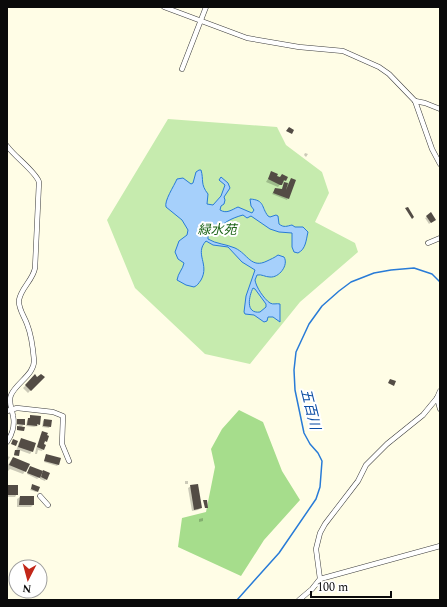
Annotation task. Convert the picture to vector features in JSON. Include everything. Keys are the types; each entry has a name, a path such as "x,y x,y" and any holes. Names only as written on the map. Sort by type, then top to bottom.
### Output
{"street":[{"path":"164,7 254,39 347,52 379,67 402,87 415,101 432,149 440,164"},
{"path":"182,69 206,7"},
{"path":"415,101 440,109"},
{"path":"7,146 18,159 36,175 39,182 35,268 32,279 21,294 19,303 30,336 34,362 32,369 12,393 9,410 13,416 13,424 11,436 7,442"},
{"path":"428,244 440,238"},
{"path":"320,579 316,549 320,533 325,524 358,481 366,465 387,444 423,415 437,398 440,391"},
{"path":"437,398 440,410"},
{"path":"9,410 17,408 53,412 63,416 62,444 69,461"},
{"path":"40,496 48,505"},
{"path":"300,600 312,590 320,579 440,546"}],"green space":[{"name":"緑水苑","path":"168,119 277,127 286,145 322,172 329,193 315,222 355,243 358,252 300,302 250,364 205,354 135,288 107,220"},
{"path":"239,410 263,422 282,471 300,500 264,540 241,576 178,547 182,518 206,512 215,467 211,449 222,429"}],"water":[{"path":"201,170 203,185 208,194 207,204 213,205 221,196 225,185 219,180 221,177 228,183 230,188 224,197 224,204 221,206 220,210 227,212 238,207 252,213 254,210 251,206 250,199 255,200 262,204 268,216 278,216 279,224 282,226 292,225 295,227 303,227 308,232 304,247 298,253 294,252 292,247 292,233 279,232 270,229 251,216 247,218 243,215 231,219 221,226 216,233 208,235 208,239 235,248 253,262 262,263 278,255 284,257 285,264 280,273 273,277 257,275 255,280 263,296 271,304 280,304 280,322 273,317 268,317 267,321 264,322 254,315 245,314 246,296 255,270 242,262 228,247 213,245 206,241 201,250 204,269 199,283 194,287 177,280 184,263 178,259 175,252 179,241 187,235 188,230 182,220 166,207 166,204 177,179 183,178 191,184 193,183 196,172","holes":["253,288 266,304 266,307 260,312 255,312 252,310 249,304 250,295"]}],"building":[{"path":"289,127 294,130 292,134 286,131"},
{"path":"271,171 278,174 277,176 280,177 282,174 288,177 286,181 284,180 282,185 280,185 268,179"},
{"path":"291,178 296,180 289,199 273,193 275,188 282,189 284,182 288,183 286,190"},
{"path":"408,207 414,217 412,219 405,208"},
{"path":"431,212 436,220 431,223 426,216"},
{"path":"35,374 37,377 41,374 45,377 31,391 25,385"},
{"path":"390,379 396,381 394,386 388,383"},
{"path":"30,415 41,416 40,425 27,425"},
{"path":"17,419 25,419 25,425 17,424"},
{"path":"44,419 52,420 51,427 43,426"},
{"path":"17,426 25,427 24,431 17,430"},
{"path":"42,431 48,433 47,435 49,436 47,442 45,441 44,444 46,445 44,450 37,447"},
{"path":"21,438 36,443 33,452 18,447"},
{"path":"13,439 18,441 16,446 11,444"},
{"path":"15,450 20,450 19,456 14,455"},
{"path":"46,454 61,458 59,465 44,461"},
{"path":"13,457 30,464 26,472 9,465"},
{"path":"30,466 43,471 40,478 27,473"},
{"path":"43,470 50,473 47,480 41,477"},
{"path":"32,484 40,487 38,492 31,489"},
{"path":"198,484 202,508 194,510 190,485"},
{"path":"7,485 18,485 18,495 7,495"},
{"path":"20,496 34,496 34,505 19,505"},
{"path":"203,500 207,500 208,508 205,508"}],"waterway":[{"name":"五百川","path":"237,600 279,553 316,499 320,487 322,461 304,433 295,390 294,370 296,352 309,324 322,306 339,291 351,282 374,273 414,268 432,274 440,282"}]}
